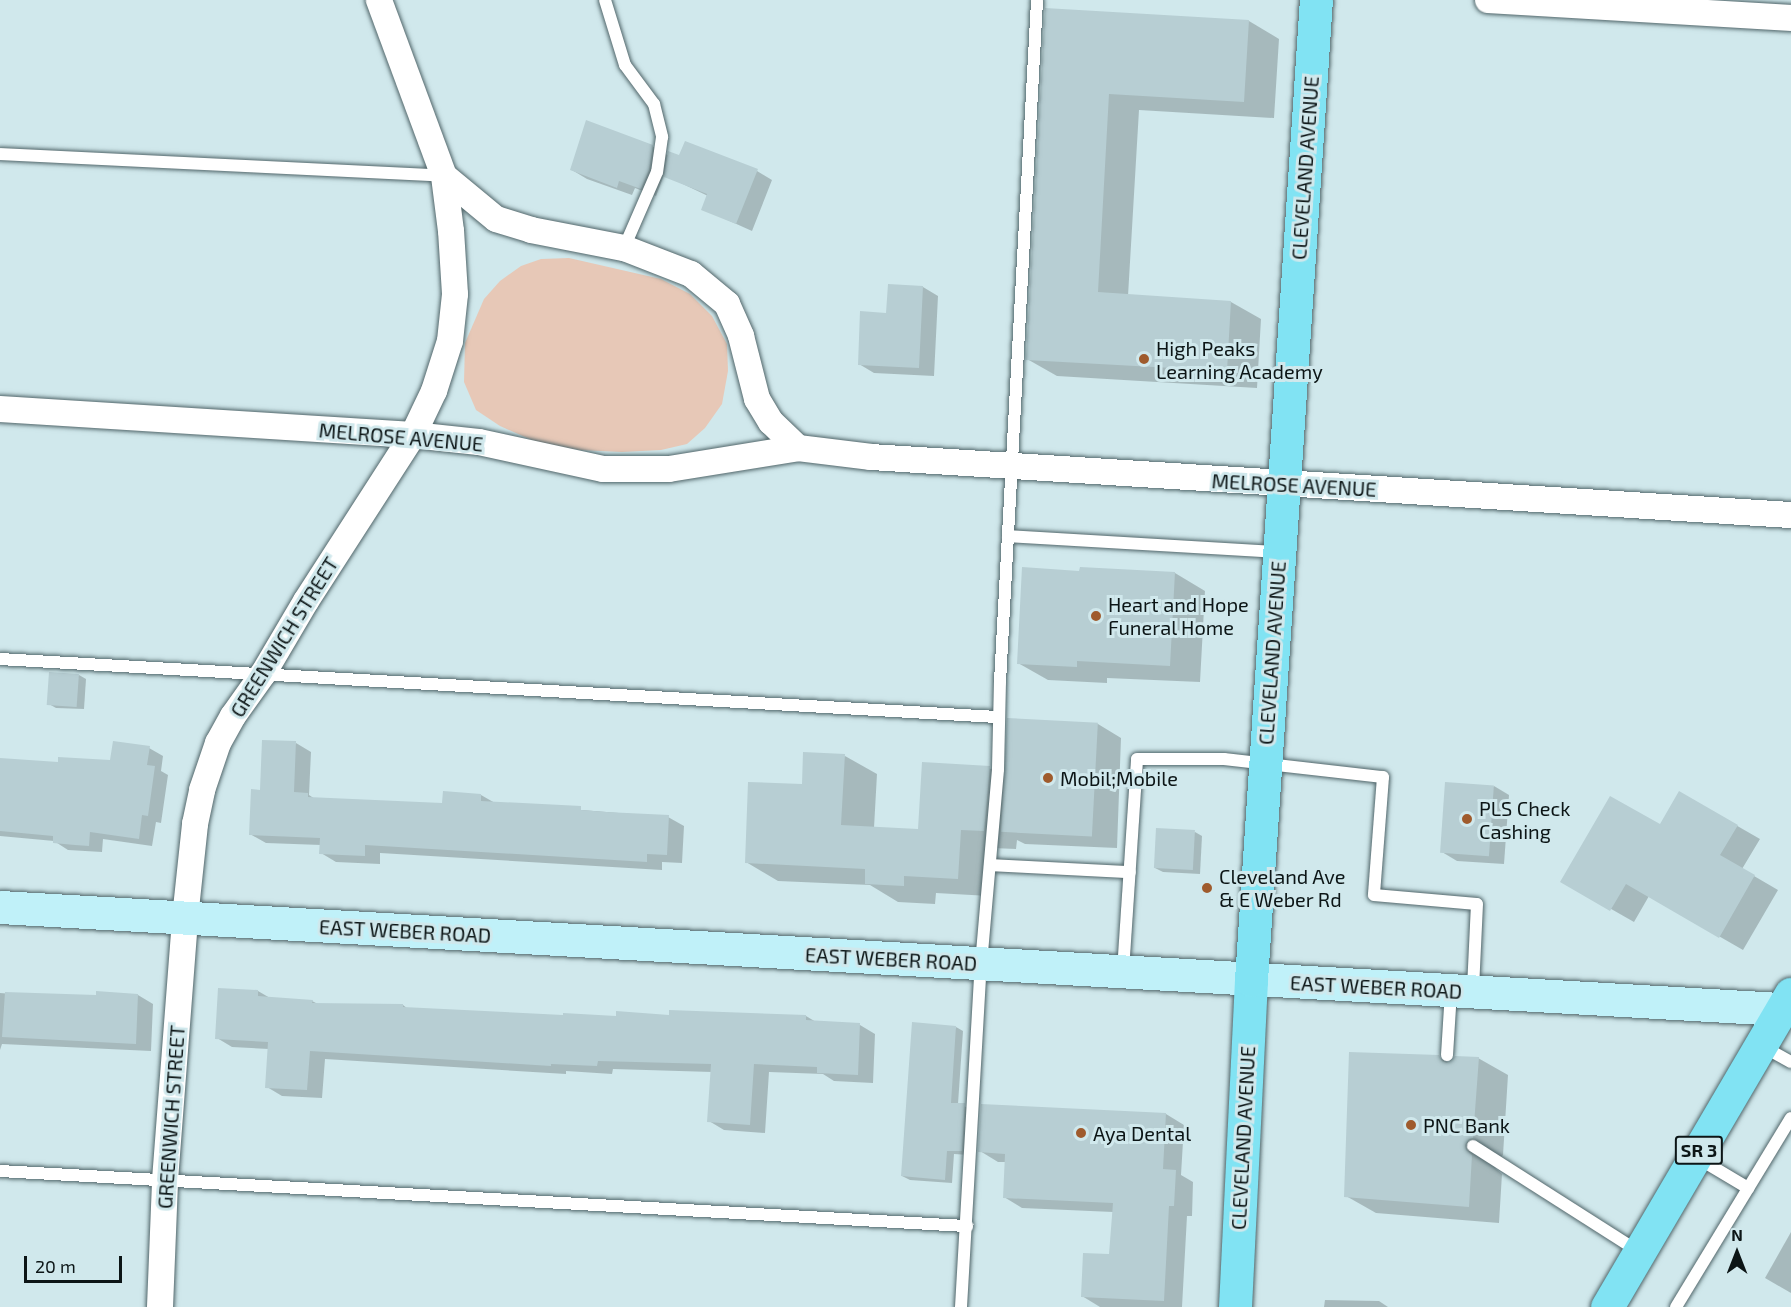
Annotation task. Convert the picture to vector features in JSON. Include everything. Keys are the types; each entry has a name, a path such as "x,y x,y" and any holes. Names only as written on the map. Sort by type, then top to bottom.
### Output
{"main road":[{"name":"CLEVELAND AVENUE","path":"1235,1307 1251,980 1316,0"},
{"name":"SR 3","path":"1606,1307 1761,1045 1788,1004"}],"street":[{"name":"GREENWICH STREET","path":"160,1307 165,1180 185,918 195,824 202,790 218,743 233,716 263,674 306,601 413,435 434,391 450,341 455,294 452,231 444,176 378,0"},
{"path":"1488,0 1791,18"},
{"path":"444,176 496,219 531,230 624,248 691,273 727,304 741,336 757,399 771,422 798,448"},
{"name":"MELROSE AVENUE","path":"0,409 413,435 478,442 603,469 669,469 798,448 871,457 1284,485 1791,515"},
{"name":"EAST WEBER ROAD","path":"0,907 1462,992 1788,1004"}],"lane":[{"path":"605,0 625,65 654,104 662,137 657,172 624,248"},
{"path":"961,1307 981,964 998,769 998,717 1037,0"},
{"path":"0,154 444,176"},
{"path":"1008,537 1279,552"},
{"path":"0,659 998,717"},
{"path":"1123,972 1137,759 1224,759 1383,777 1374,895 1477,904 1462,992 1447,1055"},
{"path":"990,865 1130,872"},
{"path":"1761,1045 1791,1062"},
{"path":"1676,1307 1791,1118"},
{"path":"1473,1146 1639,1252"},
{"path":"1695,1156 1748,1188"},
{"path":"0,1171 967,1226"}],"shaded area":[{"path":"569,258 661,279 690,294 712,316 727,344 728,371 722,404 705,428 687,444 661,450 622,452 579,450 534,441 500,426 476,410 464,382 465,343 484,299 500,281 521,266 541,259"}],"building":[{"path":"1045,8 1249,20 1244,102 1109,94 1098,292 1231,301 1227,371 1026,360"},
{"path":"586,120 653,145 649,170 641,189 619,181 617,188 570,170"},
{"path":"685,141 758,169 736,224 701,210 707,194 664,177 668,151 679,155"},
{"path":"888,284 923,286 919,368 858,365 860,311 886,313"},
{"name":"Heart and Hope Funeral Home","path":"1022,567 1079,571 1080,567 1175,572 1170,666 1077,661 1077,667 1017,664"},
{"path":"49,672 79,674 77,707 47,705"},
{"path":"1007,718 1098,723 1092,837 1001,832"},
{"path":"262,740 296,741 294,792 308,793 308,797 442,803 443,791 481,794 481,801 581,806 581,810 669,815 667,855 647,854 647,862 365,845 365,856 319,854 320,838 249,835 251,789 260,790"},
{"path":"113,741 150,746 147,765 155,766 148,816 142,815 139,839 90,832 89,846 53,843 53,836 0,831 0,758 58,762 58,757 110,760"},
{"path":"803,752 845,754 841,825 918,829 922,762 990,766 984,831 961,830 958,879 904,876 904,886 865,884 865,869 745,863 748,782 802,784"},
{"name":"PLS Check Cashing","path":"1445,782 1494,785 1489,856 1440,853"},
{"path":"1679,791 1738,825 1720,855 1755,875 1719,938 1626,884 1610,911 1560,882 1610,796 1660,824"},
{"path":"1156,828 1195,830 1193,870 1154,868"},
{"path":"218,988 258,990 258,996 313,1000 312,1003 403,1004 403,1007 563,1015 563,1013 616,1016 616,1011 669,1015 669,1010 806,1015 806,1020 860,1023 858,1075 817,1073 817,1067 754,1064 750,1125 707,1122 711,1064 598,1061 597,1066 551,1064 551,1066 310,1051 307,1090 265,1088 268,1042 215,1039"},
{"path":"96,991 138,994 136,1044 2,1037 5,992 96,995"},
{"path":"912,1022 956,1026 951,1103 965,1103 962,1151 947,1151 945,1180 901,1176"},
{"name":"PNC Bank","path":"1349,1052 1439,1055 1442,1061 1447,1063 1455,1056 1479,1057 1473,1138 1469,1139 1465,1145 1466,1150 1472,1155 1469,1207 1344,1197"},
{"path":"981,1104 1166,1113 1163,1169 1176,1170 1174,1206 1169,1206 1164,1301 1081,1297 1083,1253 1109,1254 1113,1203 1003,1198 1005,1154 978,1152"}],"place":[{"name":"High Peaks Learning Academy","path":"1144,359"},
{"name":"Heart and Hope Funeral Home","path":"1096,616"},
{"name":"Mobil;Mobile","path":"1048,778"},
{"name":"PLS Check Cashing","path":"1467,819"},
{"name":"Cleveland Ave & E Weber Rd","path":"1207,888"},
{"name":"PNC Bank","path":"1411,1125"},
{"name":"Aya Dental","path":"1081,1133"}]}
